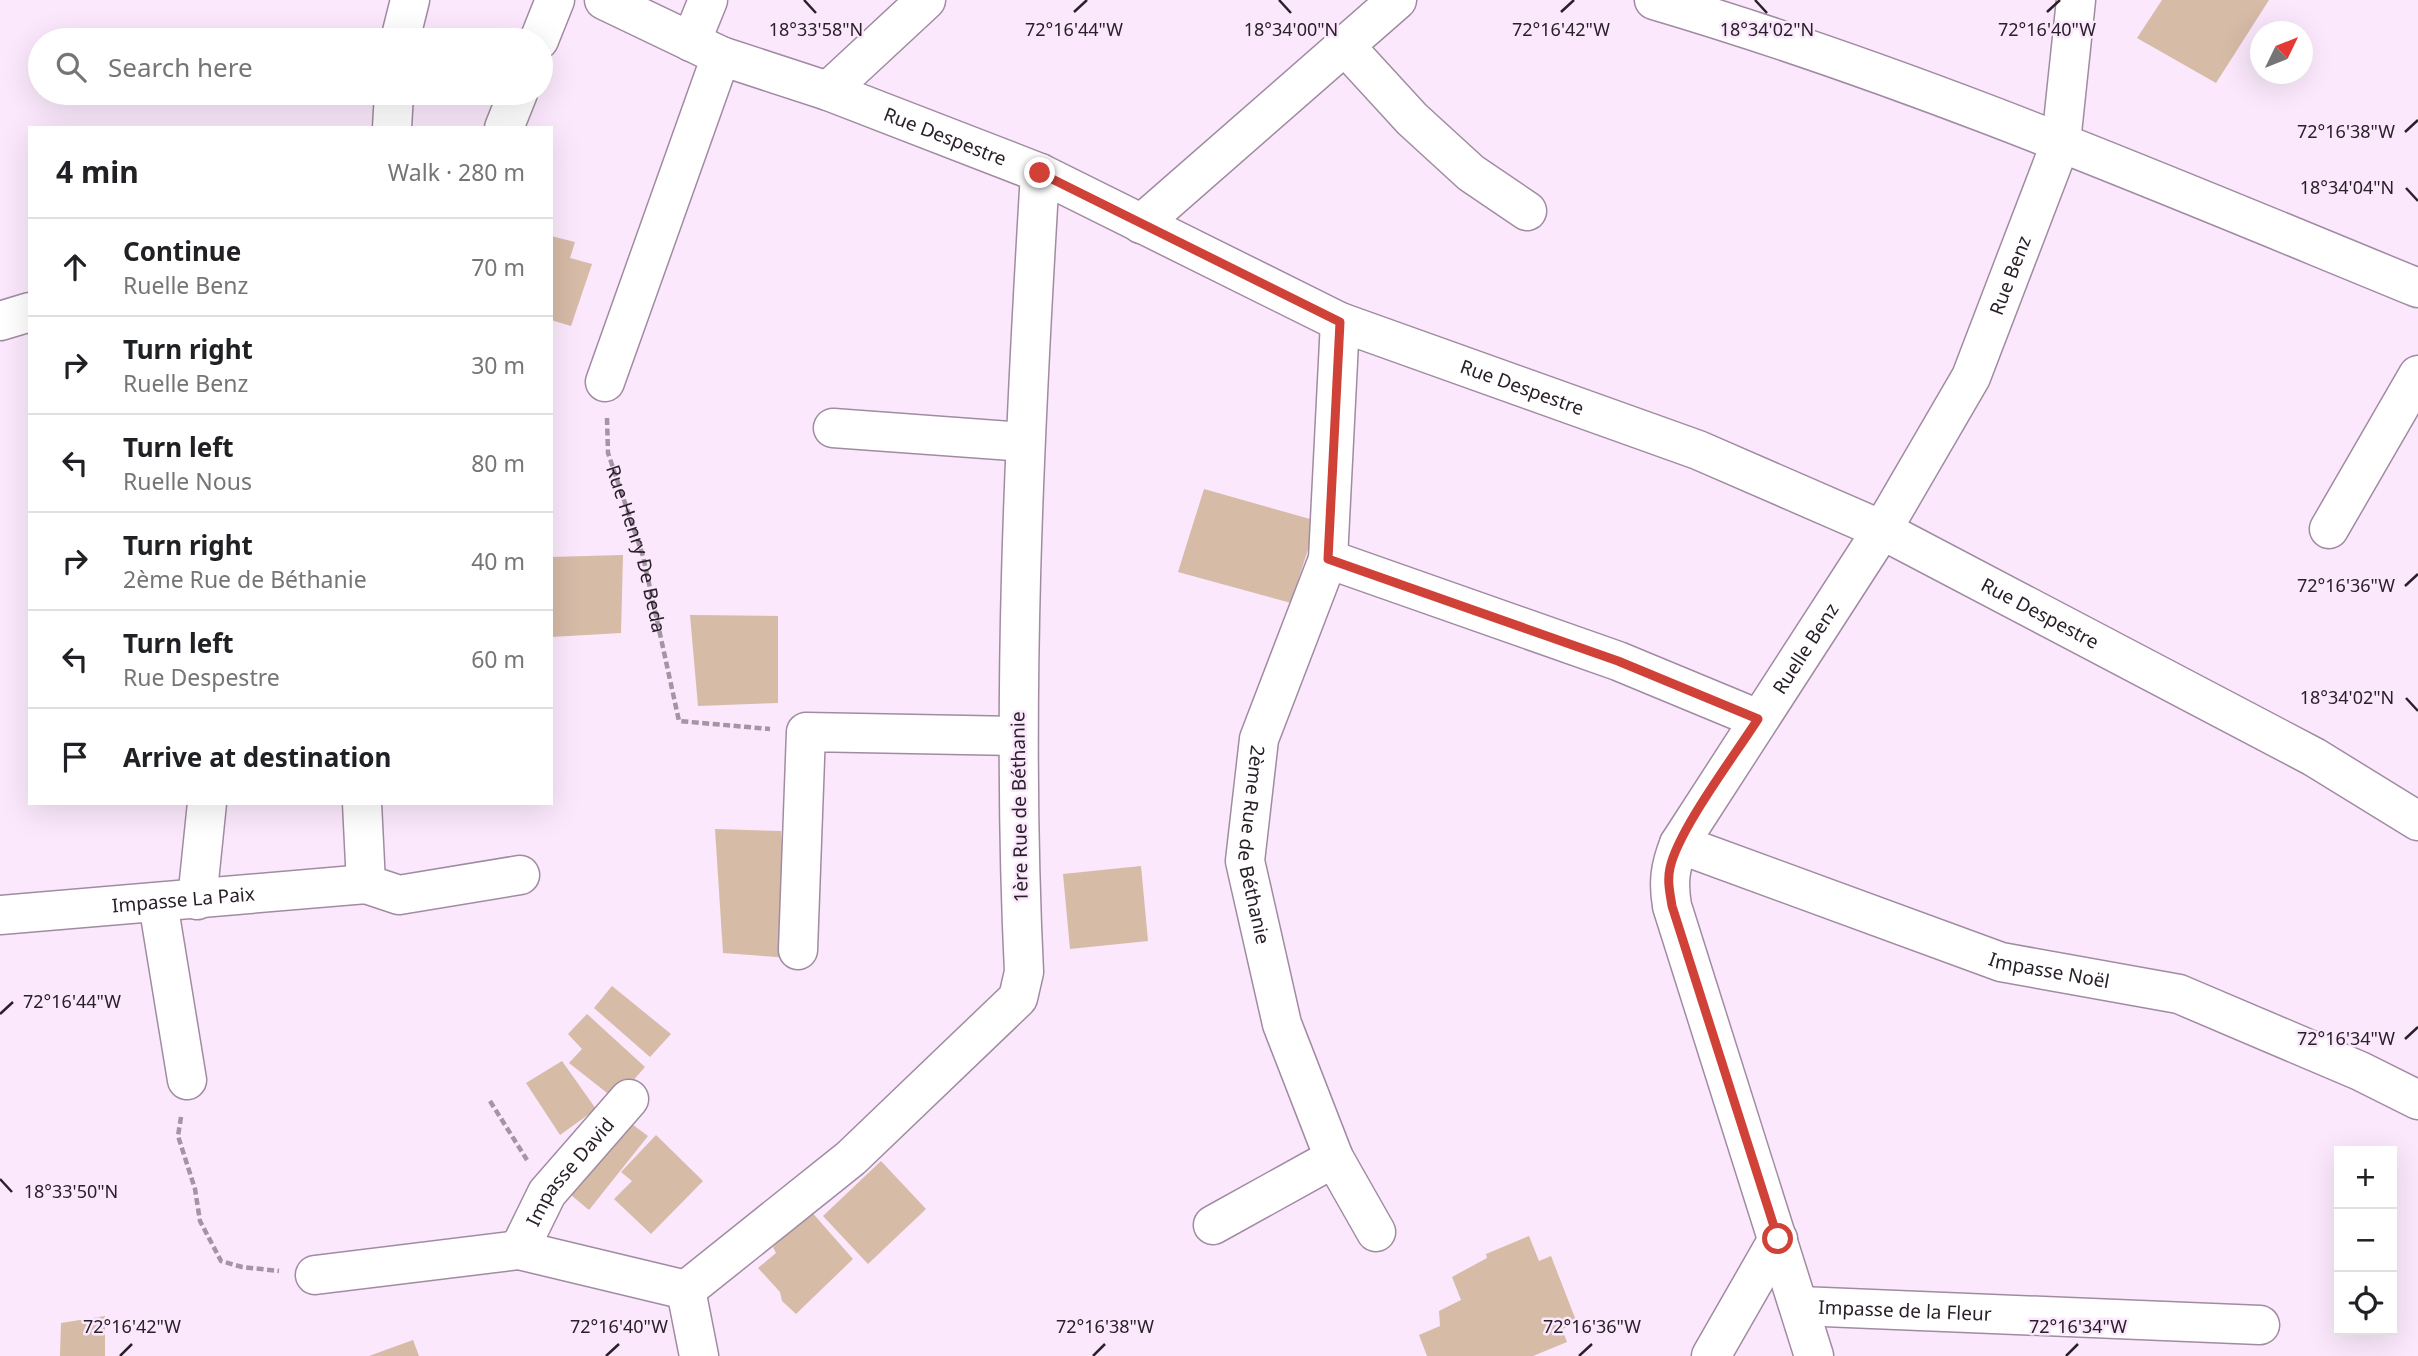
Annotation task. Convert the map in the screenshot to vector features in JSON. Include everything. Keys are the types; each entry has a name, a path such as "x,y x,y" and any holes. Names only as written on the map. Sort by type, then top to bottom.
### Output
{"street":[{"path":"403,28 410,0"},
{"path":"544,28 555,0"},
{"name":"Rue Despestre","path":"604,0 706,49 828,91 1040,173 1340,322 1698,450 1882,530 2314,757 2418,821"},
{"path":"605,382 706,49 708,0"},
{"path":"828,91 926,0"},
{"path":"1141,224 1397,0"},
{"path":"1654,0 1786,40 2061,142 2418,288"},
{"name":"Rue Benz","path":"1882,530 1971,377 2061,142 2076,0"},
{"path":"1345,46 1422,128 1471,173 1527,211"},
{"path":"392,126 393,105"},
{"path":"505,126 513,105"},
{"name":"1ère Rue de Béthanie","path":"686,1290 851,1158 1018,998 1024,972 1017,736 1024,442 1040,173"},
{"path":"0,321 28,313"},
{"name":"2ème Rue de Béthanie","path":"1340,322 1328,559 1259,738 1245,861 1282,1024 1334,1158 1376,1232"},
{"path":"2329,529 2418,375"},
{"path":"833,428 1024,442"},
{"name":"Ruelle Benz","path":"1814,1356 1672,906 1668,884 1670,868 1679,844 1882,530"},
{"path":"1328,559 1618,661 1758,719"},
{"path":"798,950 806,732 1017,736"},
{"path":"197,900 207,805"},
{"path":"362,805 366,884 399,895 520,875"},
{"name":"Impasse Noël","path":"1679,844 2001,962 2179,994 2360,1071 2418,1100"},
{"name":"Impasse La Paix","path":"0,915 366,884"},
{"path":"158,902 187,1080"},
{"name":"Impasse David","path":"519,1250 547,1193 629,1099"},
{"path":"1213,1225 1334,1158"},
{"path":"1711,1356 1778,1239"},
{"path":"315,1275 519,1250 686,1290 699,1356"},
{"name":"Impasse de la Fleur","path":"1800,1307 2260,1325"}],"path":[{"name":"Rue Henry De Beda","path":"605,382 608,453 643,556 679,721 806,732"},
{"path":"187,1080 178,1136 195,1189 200,1221 221,1261 242,1267 315,1275"},
{"path":"490,1101 547,1193"}],"building":[{"path":"2162,0 2269,0 2256,21 2250,21 2250,30 2216,83 2137,38"},
{"path":"553,236 575,242 570,258 592,264 571,326 553,321"},
{"path":"1204,489 1317,521 1291,603 1178,572"},
{"path":"623,555 621,633 553,637 553,557"},
{"path":"690,615 778,616 778,703 698,706"},
{"path":"715,829 781,831 790,958 723,953"},
{"path":"1141,866 1148,941 1070,949 1063,874"},
{"path":"612,986 671,1034 650,1057 594,1008"},
{"path":"587,1014 645,1067 616,1100 569,1063 582,1049 568,1034"},
{"path":"562,1061 596,1109 560,1135 526,1083"},
{"path":"629,1122 648,1136 589,1210 571,1195"},
{"path":"656,1135 703,1181 651,1234 614,1199 632,1181 621,1172"},
{"path":"881,1161 926,1209 868,1264 823,1216"},
{"path":"809,1209 853,1259 796,1314 782,1301 780,1292 758,1268 776,1253 773,1247 787,1234 784,1229"},
{"path":"1529,1236 1539,1261 1551,1256 1577,1323 1562,1329 1567,1342 1533,1356 1427,1356 1419,1335 1440,1326 1439,1311 1461,1300 1452,1277 1487,1258 1486,1254"},
{"path":"105,1316 105,1356 60,1356 61,1323"},
{"path":"413,1340 419,1356 369,1356"}],"route":[{"path":"1040,173 1340,322 1328,559 1618,661 1758,719 1679,844 1670,868 1668,884 1672,906 1778,1239"}]}
